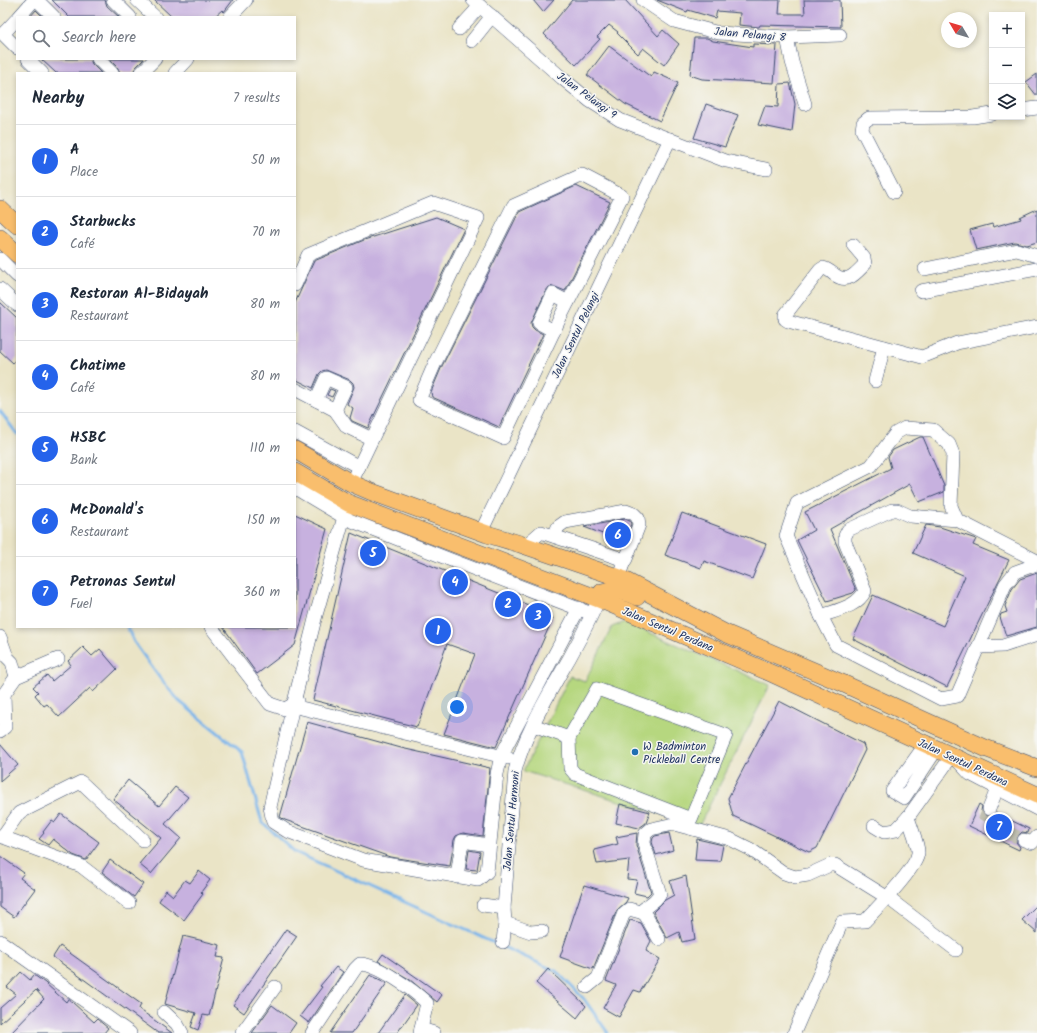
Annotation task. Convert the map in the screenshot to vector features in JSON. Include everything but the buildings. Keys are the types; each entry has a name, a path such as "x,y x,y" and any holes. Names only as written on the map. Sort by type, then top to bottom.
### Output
{"main road":[{"path":"0,209 16,224"},
{"path":"2,242 16,253"},
{"name":"Jalan Sentul Perdana","path":"296,451 351,483 481,532 533,548 621,571 725,633 842,683 985,748 1037,768"},
{"name":"Jalan Sentul Perdana","path":"296,473 347,511 598,602 773,674 942,753 1037,795"},
{"path":"533,548 555,560 592,576 598,602 612,589 620,589 725,633"}],"street":[{"path":"20,16 35,0 53,16"},
{"path":"113,0 129,16"},
{"path":"137,0 154,16"},
{"path":"231,16 246,0"},
{"name":"Jalan Pelangi 8","path":"643,0 674,21 719,33 787,38 840,35"},
{"path":"459,29 476,3"},
{"name":"Jalan Pelangi 9","path":"476,3 590,101 620,120 726,161 766,169"},
{"path":"472,41 492,16"},
{"path":"16,20 3,34 16,47"},
{"path":"787,38 792,62 806,104"},
{"path":"29,60 41,72"},
{"path":"99,60 111,72"},
{"path":"142,72 154,60"},
{"path":"1025,110 1037,108"},
{"path":"894,192 862,130 863,123 869,118 973,117 989,114"},
{"name":"Jalan Sentul Pelangi","path":"481,532 670,139"},
{"path":"582,175 622,196 568,302 503,438 419,400 435,362 513,206 582,175"},
{"path":"296,283 308,254 433,203 478,218 351,483"},
{"path":"0,209 16,215"},
{"path":"853,245 864,258 865,264 847,280 842,280 827,269 824,268 820,270 785,315 785,318 788,321 922,357 957,343 1037,327"},
{"path":"925,269 1017,250 1037,256"},
{"path":"0,259 16,275"},
{"path":"921,291 1037,269"},
{"path":"0,289 16,304"},
{"path":"554,331 539,323 553,294 568,302"},
{"path":"560,318 579,327"},
{"path":"875,381 884,346"},
{"path":"296,400 312,398 326,378 346,387 335,410"},
{"path":"296,390 335,410 347,427 372,440"},
{"path":"956,520 951,506 953,454 949,444 933,430 905,428 896,433 871,466 797,503 786,536 821,616 836,645 941,699 957,696 1005,585 1015,572 1037,564"},
{"path":"296,433 359,467"},
{"path":"296,488 451,560 579,608 598,602"},
{"path":"821,616 855,603 862,598 865,591 845,542 845,536 848,530 892,510 897,510 910,516 956,520 1037,561"},
{"path":"347,511 292,706 270,807 273,822 287,832 363,860 478,880 487,872 496,774 501,756 579,608"},
{"path":"554,536 558,527 565,522 626,511 631,512 638,518 638,525 621,571"},
{"path":"533,548 541,532 619,558 621,571"},
{"name":"Jalan Sentul Harmoni","path":"503,942 505,924 504,908 517,762 533,725 598,602"},
{"path":"212,628 270,704 285,709 292,706 501,756 517,762"},
{"path":"979,648 1003,646 1037,635"},
{"path":"0,637 4,661 12,662 16,677"},
{"path":"0,731 5,727 2,696 16,677 58,659"},
{"path":"597,689 726,735 691,819 575,774 570,768 569,738 597,689"},
{"path":"533,725 569,738"},
{"path":"874,826 884,832 896,830 908,817 942,753 970,774 1037,809"},
{"path":"129,903 81,866 1,837 19,813 81,782 143,840"},
{"path":"989,809 997,789"},
{"path":"794,1033 842,922 865,921 888,898 915,861 918,853 917,845 908,817"},
{"path":"587,987 598,978 624,913 629,909 640,912 660,894 644,843 645,834 651,829 674,824 730,838 790,875 799,877 830,865 835,865 888,898 956,950"},
{"path":"457,877 462,841 489,845"},
{"path":"483,905 504,908"},
{"path":"641,911 646,916 659,939"},
{"path":"505,924 531,932 542,931"},
{"path":"2,945 130,1033"},
{"path":"312,1033 355,969 360,964 374,966 427,1002 420,1031 434,1033"},
{"path":"242,1033 275,987"},
{"path":"164,1012 177,1024 182,1033"}],"green space":[{"name":"W Badminton Pickleball Centre","path":"625,622 770,685 698,828 677,819 523,771 570,676 585,681 612,627"}],"waterway":[{"path":"0,411 16,433"},
{"path":"127,628 134,642 159,677 179,701 242,752 262,822 295,852 556,971 584,999 608,1033"}],"tunnel":[{"path":"989,809 984,822 1024,840"}],"place":[{"name":"McDonald's","path":"618,535"},
{"name":"HSBC","path":"373,553"},
{"name":"Chatime","path":"455,582"},
{"name":"Starbucks","path":"508,604"},
{"name":"Restoran Al-Bidayah","path":"538,616"},
{"name":"A","path":"438,631"},
{"name":"W Badminton Pickleball Centre","path":"635,752"},
{"name":"Petronas Sentul","path":"999,827"}]}
